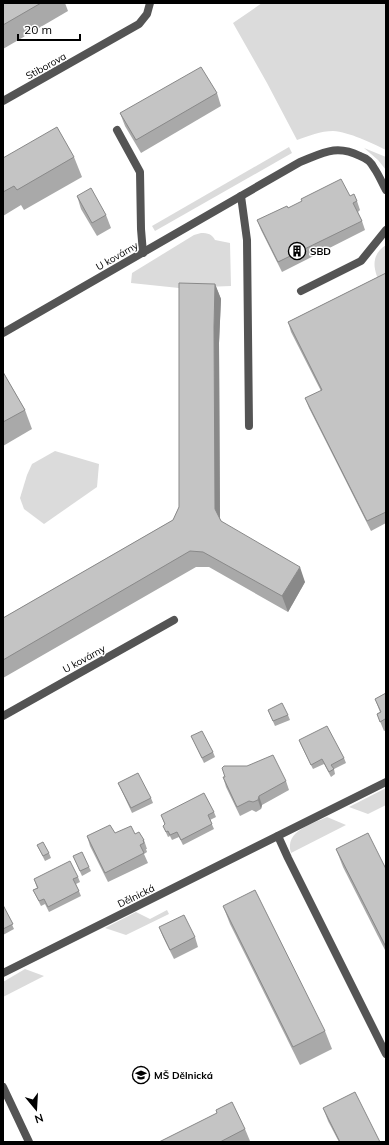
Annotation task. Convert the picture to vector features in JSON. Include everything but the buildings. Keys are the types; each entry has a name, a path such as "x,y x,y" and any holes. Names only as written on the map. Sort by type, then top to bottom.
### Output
{"street":[{"name":"Stiborova","path":"3,101 139,24 147,14 150,3"},
{"path":"117,130 140,172 143,252"},
{"name":"U kovárny","path":"3,333 300,162 331,150 343,149 354,152 366,159 374,167 386,190"},
{"path":"241,196 247,240 249,426"},
{"path":"301,291 361,261 386,230"},
{"name":"U kovárny","path":"3,716 174,620"},
{"name":"Dělnická","path":"3,973 386,782"},
{"path":"278,836 386,1054"},
{"path":"3,1088 29,1142"}],"shaded area":[{"path":"262,3 386,3 386,150 367,141 333,131 310,135 297,140 233,23"},
{"path":"289,147 292,153 155,231 152,226"},
{"path":"364,148 386,157 386,170 378,160"},
{"path":"201,233 210,234 215,240 230,243 231,286 179,288 131,283 132,273 194,235"},
{"path":"386,245 386,284 381,286 376,275 374,264 377,254"},
{"path":"55,451 99,464 97,487 44,524 24,509 20,498 32,464"},
{"path":"386,788 386,805 368,814 349,807"},
{"path":"327,817 346,825 291,853 290,845 295,834 301,829"},
{"path":"167,910 169,914 126,935 105,928 136,912 150,919"},
{"path":"25,969 44,976 3,997 3,982"}],"place":[{"name":"SBD","path":"297,251"},
{"name":"MŠ Dělnická","path":"141,1075"}]}
